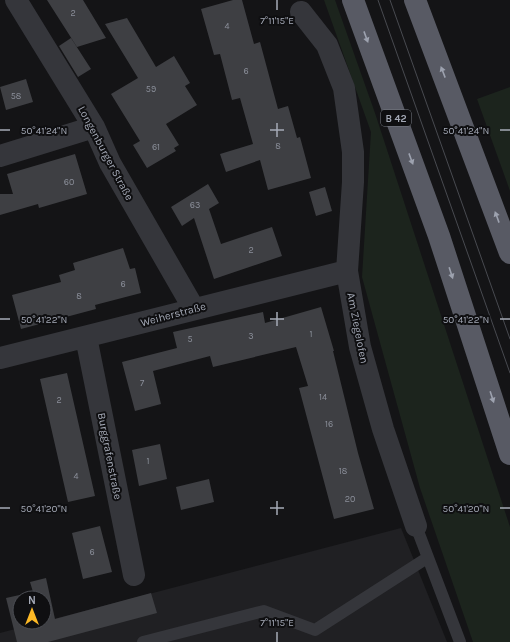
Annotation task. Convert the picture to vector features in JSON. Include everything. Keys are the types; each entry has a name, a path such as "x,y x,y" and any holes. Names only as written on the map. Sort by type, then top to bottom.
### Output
{"highway":[{"name":"B 42","path":"353,0 439,236 510,454"},
{"path":"415,0 510,253"}],"street":[{"name":"Longenburger Straße","path":"16,0 94,127 110,163 194,308"},
{"name":"Am Ziegelofen","path":"301,12 327,45 345,94 350,128 353,174 347,271 360,347 383,429 416,526"},
{"path":"0,156 94,127"},
{"name":"Weiherstraße","path":"0,358 194,308 347,271"},
{"name":"Burggrafenstraße","path":"86,337 134,575"}],"lane":[{"name":"Am Ziegelofen","path":"416,526 460,642"},
{"path":"143,642 264,611 315,630 427,558"}],"shaded area":[{"path":"324,0 335,0 375,113 510,527 510,642 473,642 420,488 362,277 371,132"},
{"path":"510,87 510,191 477,99"},
{"path":"401,528 447,642 0,642 0,633 12,630 52,630 52,619"}],"building":[{"path":"47,0 83,0 106,38 77,47"},
{"path":"233,0 242,0 254,44 260,42 278,109 288,106 297,138 300,137 311,178 268,190 260,160 226,172 220,154 253,144 240,98 232,100 220,54 214,55 201,9"},
{"path":"127,18 156,67 174,56 190,83 185,86 197,105 166,124 179,145 174,148 176,151 147,168 133,145 140,141 111,94 138,78 105,24"},
{"path":"71,38 91,69 78,77 59,46"},
{"path":"26,79 33,102 6,110 0,87"},
{"path":"75,154 87,194 39,208 38,204 0,215 0,194 13,194 7,174"},
{"path":"208,184 219,203 209,209 221,244 272,227 282,256 214,279 194,218 182,226 171,207"},
{"path":"325,187 332,211 316,216 309,192"},
{"path":"123,248 130,269 135,268 141,293 95,305 96,309 21,329 12,295 61,282 59,275 75,270 73,263"},
{"path":"321,307 334,351 358,453 374,509 334,519 299,388 308,386 296,347 213,367 210,356 153,371 161,404 135,411 122,362 177,348 173,332 263,312 265,323"},
{"path":"67,373 95,496 68,502 40,379"},
{"path":"160,444 167,479 139,486 132,450"},
{"path":"209,479 214,502 181,510 176,487"},
{"path":"100,526 112,572 83,579 72,533"},
{"path":"46,578 49,590 32,590 30,582"},
{"path":"151,593 157,613 48,642 17,642 14,630 52,630 52,605 55,619"},
{"path":"12,597 12,622 6,598"}],"tram line":[{"path":"378,0 510,373"},
{"path":"390,0 510,339"}]}
